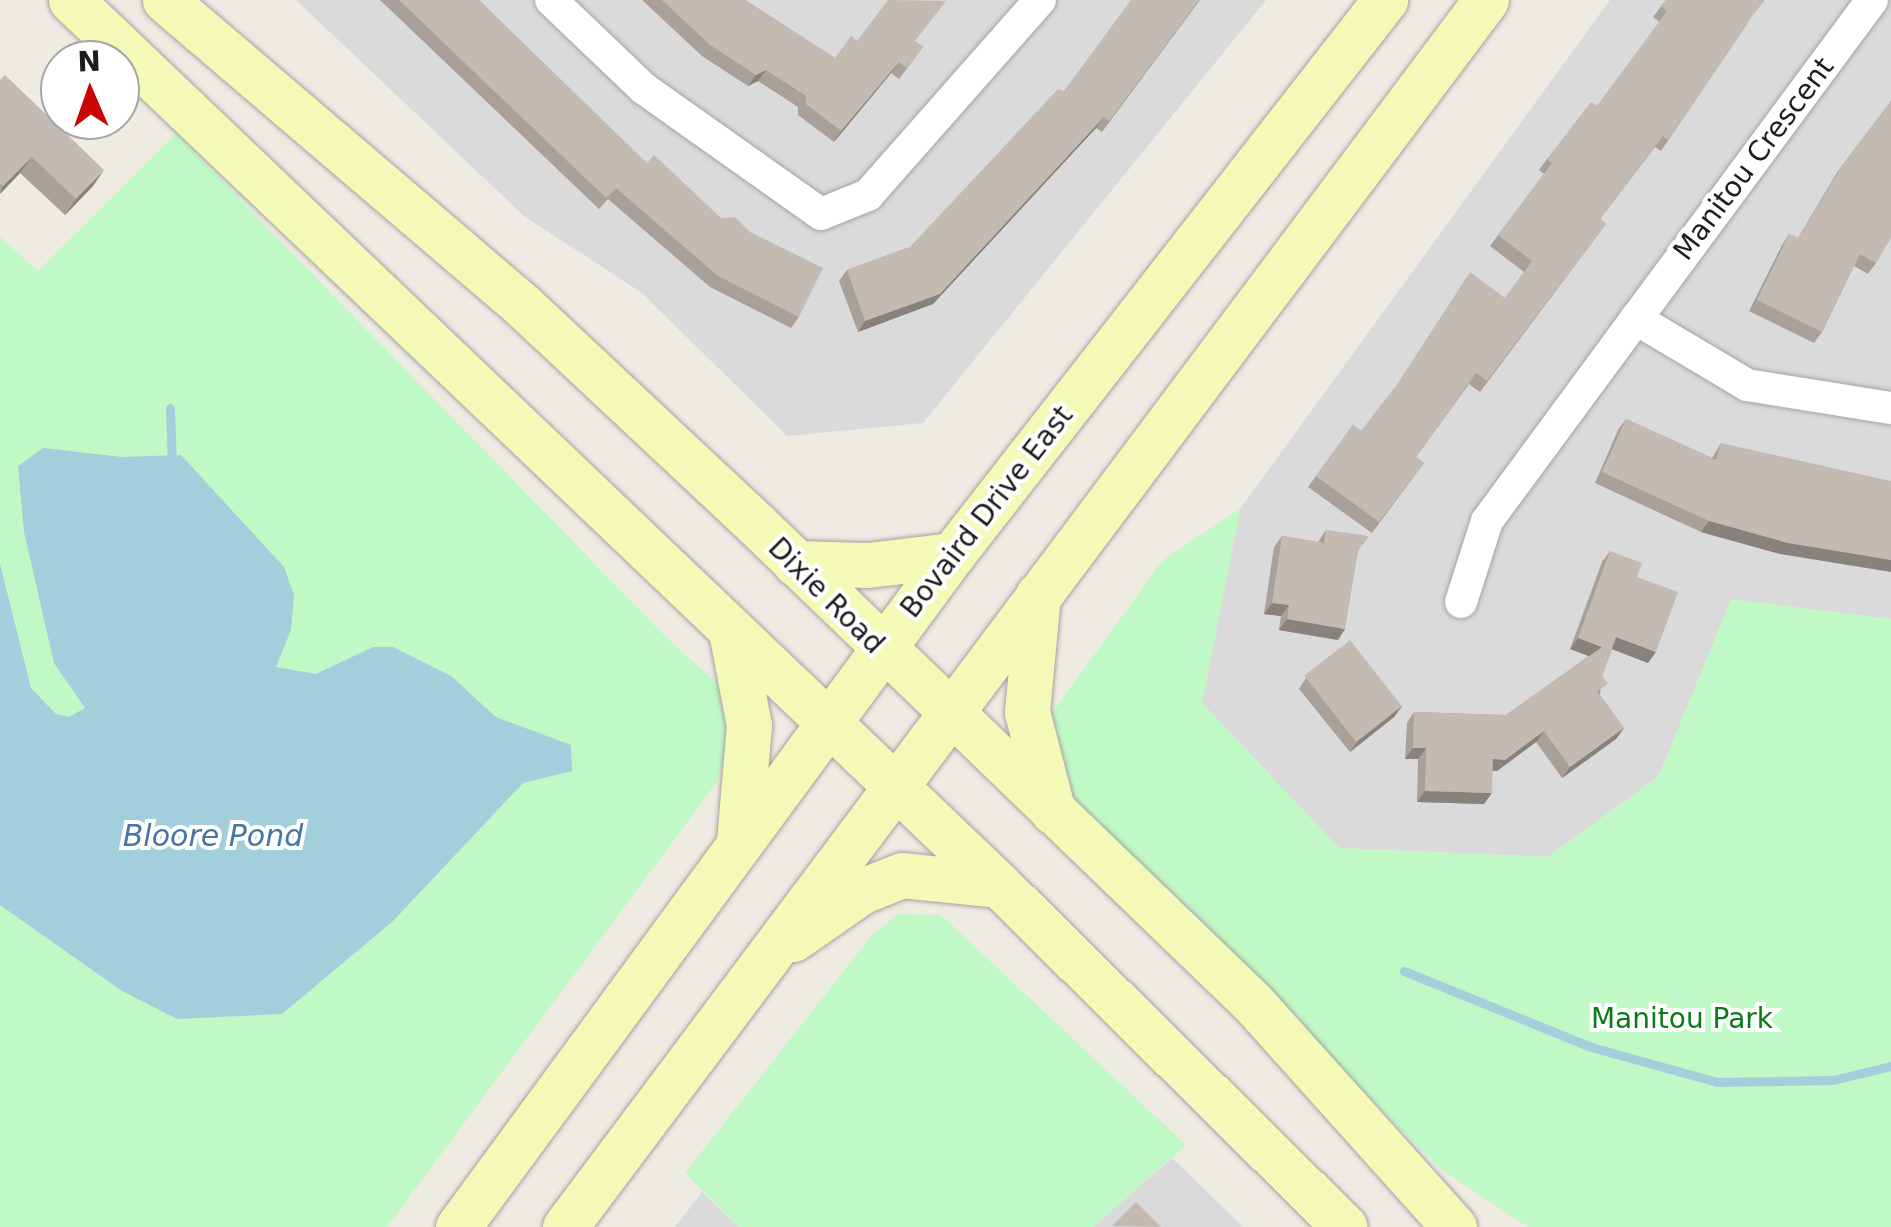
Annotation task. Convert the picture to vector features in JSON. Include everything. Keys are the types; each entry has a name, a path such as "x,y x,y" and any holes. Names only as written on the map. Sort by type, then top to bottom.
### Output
{"main road":[{"path":"71,0 999,886 1345,1227"},
{"path":"110,35 140,0"},
{"name":"Dixie Road","path":"165,0 522,305 796,564 882,652 1253,1004 1454,1227"},
{"name":"Bovaird Drive East","path":"458,1227 952,556 1386,0"},
{"path":"564,1227 946,712 1486,0"},
{"path":"796,564 952,556"},
{"path":"1038,591 1027,712 1054,814"},
{"path":"731,631 750,725 738,846"},
{"path":"766,957 862,891 902,875 999,886"}],"street":[{"path":"551,0 643,88 821,214 868,196 1040,0"},
{"name":"Manitou Crescent","path":"1461,602 1488,521 1872,0"},
{"path":"1636,319 1747,385 1891,408"}],"shaded area":[{"path":"296,0 1266,0 923,423 787,436 642,293 524,216"},
{"path":"1610,0 1891,0 1891,619 1731,600 1659,776 1548,857 1339,848 1202,703 1240,509"},
{"path":"1172,1158 1243,1227 1093,1227"},
{"path":"702,1192 739,1227 675,1227"}],"green space":[{"path":"176,134 668,639 746,709 737,716 717,782 387,1227 0,1227 0,237 38,271"},
{"name":"Manitou Park","path":"1240,509 1202,703 1339,848 1548,857 1659,776 1731,599 1891,619 1891,1227 1528,1227 1442,1170 1022,754 1163,560"},
{"path":"898,914 941,915 1186,1145 1093,1227 739,1227 685,1173 872,935"}],"water":[{"name":"Bloore Pond","path":"43,448 122,457 181,455 284,567 294,595 291,630 276,667 316,674 373,647 393,647 451,676 496,717 571,745 572,771 523,783 393,921 282,1014 177,1019 122,991 0,905 0,564 31,688 56,714 69,717 85,708 54,663 24,532 18,466"}],"building":[{"path":"399,0 479,0 647,163 654,155 721,218 735,217 750,232 823,268 799,317 718,276 616,188 606,198"},
{"path":"662,0 745,0 835,58 851,36 857,41 888,0 946,1 915,41 923,47 907,68 899,62 841,131 806,104 806,96 766,70 756,75 710,45"},
{"path":"1131,0 1199,0 1109,121 1104,117 940,294 865,321 847,270 910,247 1058,89 1064,91"},
{"path":"1666,0 1765,0 1668,140 1663,136 1600,219 1606,224 1487,381 1476,373 1416,457 1424,463 1379,522 1316,476 1353,425 1361,431 1398,383 1470,272 1505,298 1532,261 1498,235 1552,163 1547,159 1591,102 1597,106 1667,11 1661,6"},
{"path":"5,75 40,109 40,140 73,140 104,170 76,199 32,157 3,186 0,183 0,80"},
{"path":"1891,101 1891,238 1876,263 1860,254 1822,332 1757,300 1789,234 1798,238 1846,160"},
{"path":"1626,419 1716,460 1721,443 1891,481 1891,560 1788,543 1709,521 1602,472"},
{"path":"1326,530 1369,536 1358,551 1345,629 1287,619 1289,605 1272,603 1282,536 1324,543"},
{"path":"1610,551 1642,563 1637,577 1678,592 1656,652 1616,637 1602,676 1608,684 1597,691 1624,728 1570,767 1544,731 1505,760 1493,759 1492,793 1425,791 1426,748 1413,748 1414,712 1506,715 1602,647 1578,638"},
{"path":"1350,640 1402,706 1356,742 1304,676"},
{"path":"1136,1202 1161,1227 1112,1226"}],"waterway":[{"path":"170,408 172,465"},
{"path":"1404,971 1591,1047 1717,1082 1833,1080 1891,1066"}]}
